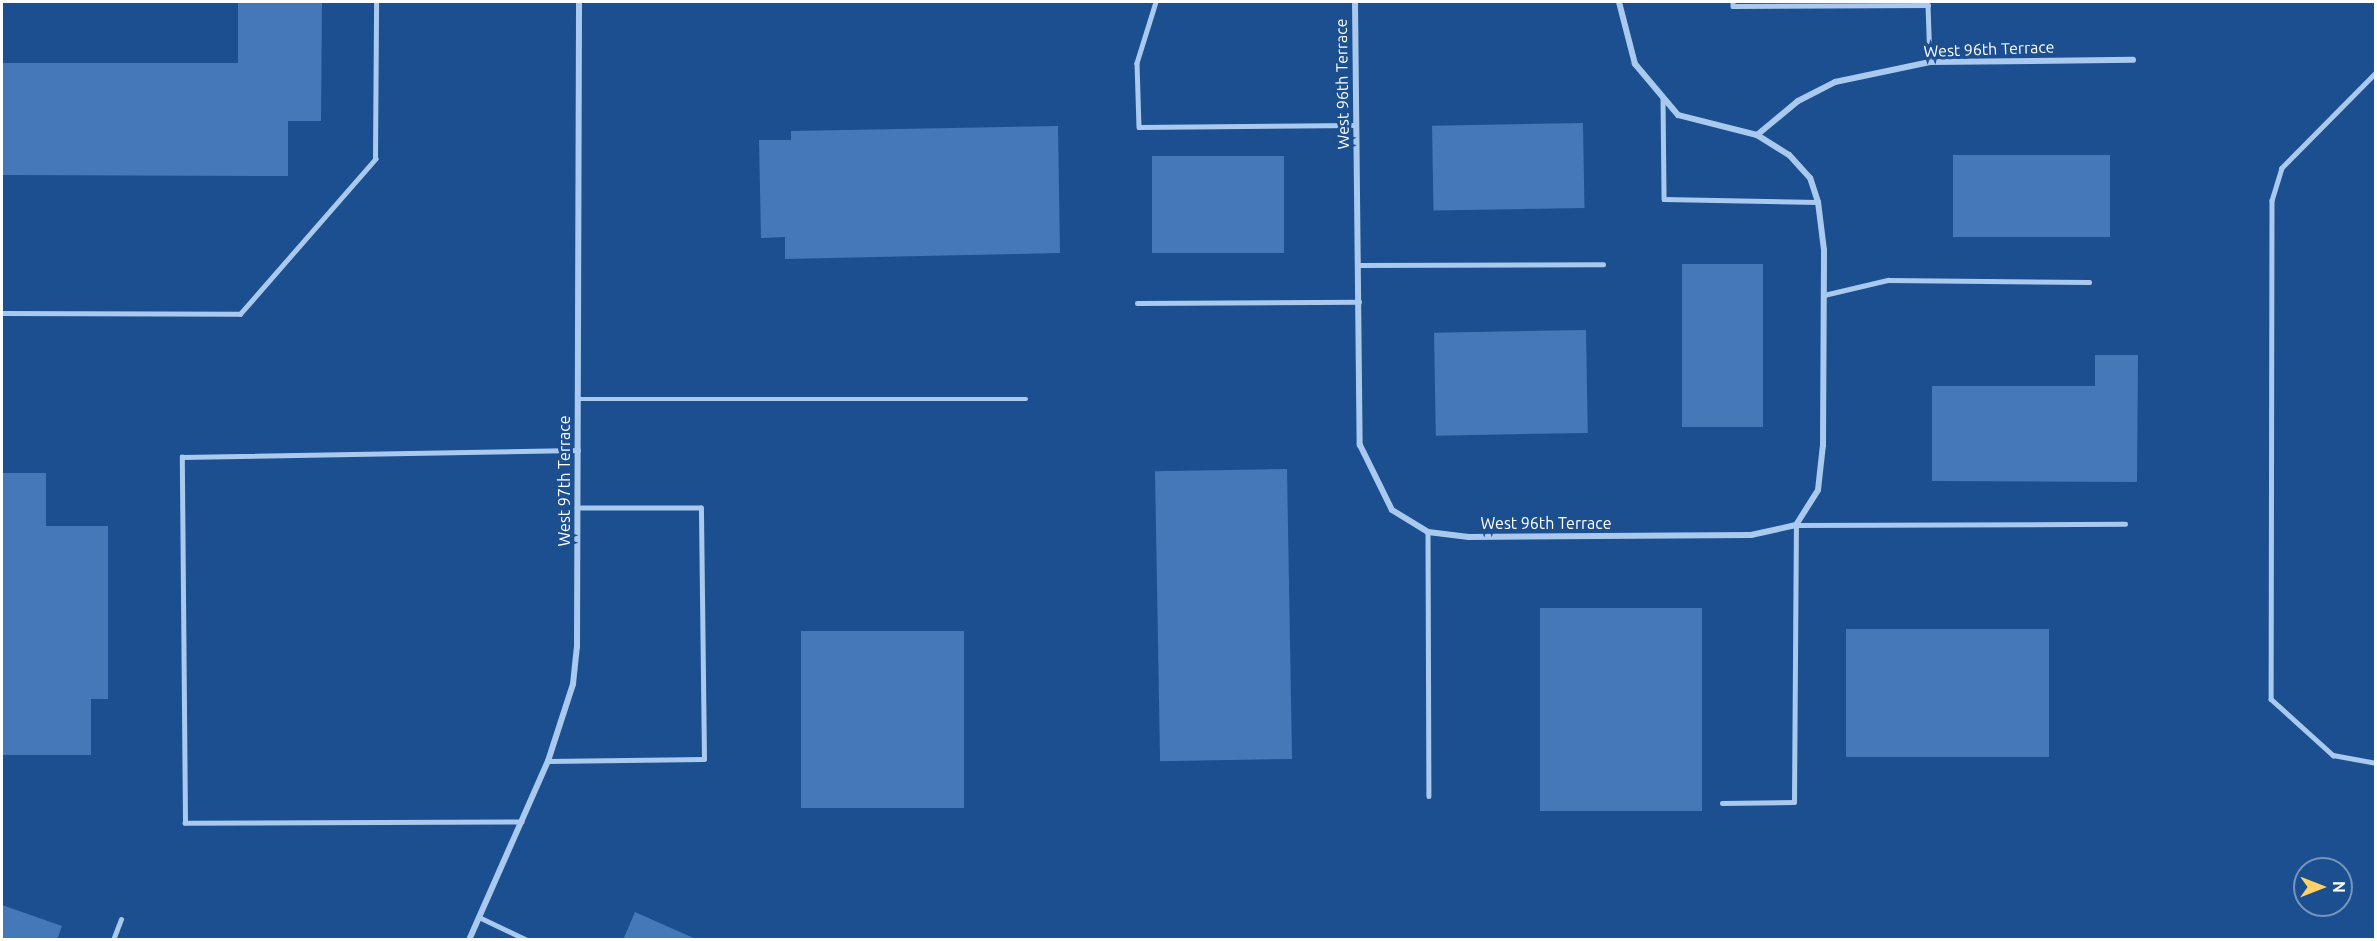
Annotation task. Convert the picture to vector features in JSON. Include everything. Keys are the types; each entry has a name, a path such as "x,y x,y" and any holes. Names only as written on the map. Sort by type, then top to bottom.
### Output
{"street":[{"name":"West 97th Terrace","path":"469,939 548,761 573,684 577,647 579,2"},
{"name":"West 96th Terrace","path":"1354,2 1360,445 1392,510 1428,532 1469,537 1751,535 1796,525"},
{"path":"1619,2 1635,64 1678,115 1756,135 1789,155 1810,178 1818,202 1824,250 1822,445 1818,490 1796,525"},
{"name":"West 96th Terrace","path":"1756,135 1798,101 1835,82 1930,62 2133,60"}],"lane":[{"path":"2,313 240,314 375,159 376,2"},
{"path":"1156,2 1137,63 1138,127 1356,125"},
{"path":"1733,2 1733,6 1928,5 1930,62"},
{"path":"2376,73 2282,168 2272,200 2271,604 2271,699 2333,755 2376,763"},
{"path":"1663,97 1664,199 1818,202"},
{"path":"1358,265 1603,264"},
{"path":"1824,295 1888,280 2089,282"},
{"path":"1137,303 1359,302"},
{"path":"578,399 1026,399"},
{"path":"522,822 185,823 182,458 578,450"},
{"path":"548,761 704,759 701,508 577,508"},
{"path":"1722,803 1794,802 1796,525 2125,524"},
{"path":"1428,532 1429,796"},
{"path":"479,917 527,939"},
{"path":"113,939 121,919"}],"building":[{"path":"238,2 322,2 321,121 288,121 288,176 2,175 2,63 238,63"},
{"path":"1583,123 1584,208 1434,211 1432,126"},
{"path":"1058,126 1060,253 785,259 785,237 761,238 759,140 791,140 791,131"},
{"path":"1953,155 2110,155 2110,237 1953,237"},
{"path":"1152,156 1284,156 1284,253 1152,253"},
{"path":"1682,264 1763,264 1763,427 1682,427"},
{"path":"1586,330 1588,433 1436,436 1434,333"},
{"path":"2095,355 2138,355 2137,482 1932,481 1932,386 2095,386"},
{"path":"1287,469 1292,759 1160,761 1155,471"},
{"path":"2,473 46,473 46,526 108,526 108,699 91,699 91,755 2,755"},
{"path":"1540,608 1702,608 1702,811 1540,811"},
{"path":"1846,629 2049,629 2049,757 1846,757"},
{"path":"801,631 964,631 964,808 801,808"},
{"path":"2,905 62,926 57,940 2,940"},
{"path":"635,912 698,940 623,940"}]}
